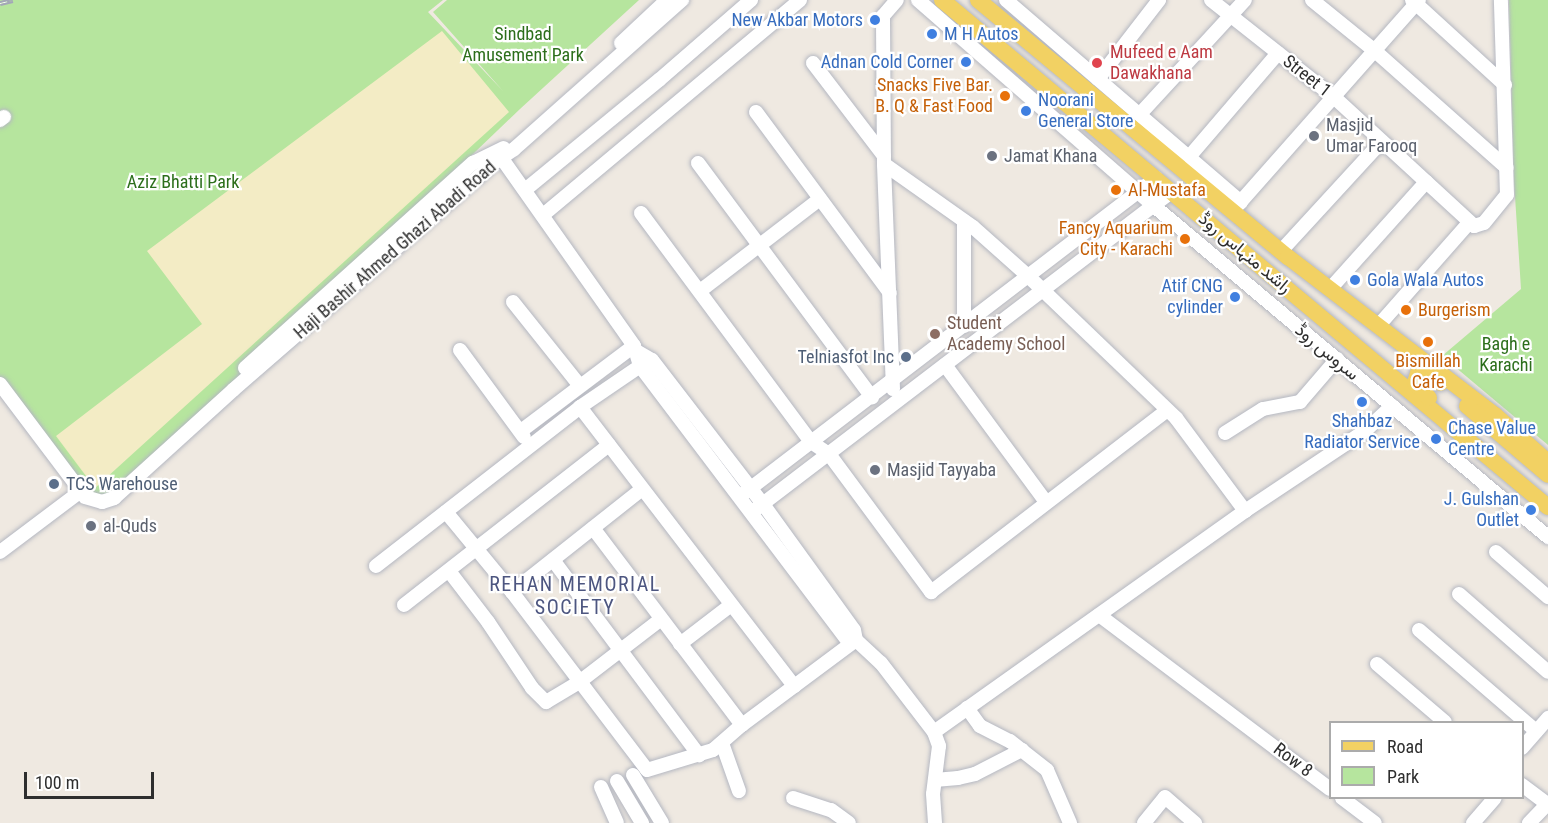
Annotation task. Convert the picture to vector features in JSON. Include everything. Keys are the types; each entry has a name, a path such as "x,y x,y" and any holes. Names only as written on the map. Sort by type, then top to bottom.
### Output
{"main road":[{"name":"راشد منہاس روڈ","path":"942,0 1545,505"},
{"name":"راشد منہاس روڈ","path":"978,0 1237,206 1281,251 1495,415 1548,462"},
{"path":"1545,505 1444,410 1418,389 1415,383 1418,373 1431,374 1548,475"}],"street":[{"name":"Haji Bashir Ahmed Ghazi Abadi Road","path":"499,155 667,0"},
{"name":"Haji Bashir Ahmed Ghazi Abadi Road","path":"81,491 85,497 102,502 114,498 499,155 682,0"},
{"path":"525,190 659,80 751,0"},
{"path":"543,215 800,0"},
{"path":"894,404 884,160 883,16 897,0"},
{"name":"سروس روڈ","path":"918,0 1138,193 1548,537"},
{"path":"1098,78 1159,0"},
{"name":"Street 1","path":"1210,0 1335,98 1474,224"},
{"path":"1140,114 1245,0"},
{"path":"1312,0 1375,51 1507,168"},
{"path":"1379,325 1474,224 1507,195 1501,0"},
{"path":"1237,206 1335,98 1416,1 1504,85"},
{"path":"1013,2 1140,114 1184,163 1278,53"},
{"path":"813,63 884,160 964,221 1028,276 1167,410 1245,511"},
{"path":"756,112 890,293"},
{"path":"1281,251 1382,141"},
{"path":"499,155 543,215 637,355 739,497 757,508"},
{"path":"698,163 872,397"},
{"path":"739,497 892,383 1156,178"},
{"path":"1330,289 1426,182"},
{"path":"757,508 1171,192"},
{"path":"700,291 820,199"},
{"path":"641,213 811,442 829,454 931,592 1167,410"},
{"path":"964,221 964,326"},
{"path":"513,302 580,386"},
{"path":"460,350 521,431 529,447"},
{"path":"376,566 580,407 637,355"},
{"path":"521,431 580,386 637,355 652,360 751,488 757,508 815,586 846,638 856,640 881,663 934,732 939,746 935,780 935,823"},
{"path":"1225,433 1263,409 1300,402 1337,359"},
{"path":"945,365 1046,502"},
{"path":"0,384 81,491 3,544"},
{"path":"934,732 1245,511 1365,431 1392,406"},
{"path":"580,407 794,686"},
{"path":"404,605 609,445"},
{"path":"513,592 642,489"},
{"path":"446,512 513,592 578,682 647,770 713,750 742,725 856,640"},
{"path":"593,528 742,725"},
{"path":"1496,552 1548,597"},
{"path":"553,560 699,755"},
{"path":"449,571 488,622 532,688 546,702 578,682 661,619"},
{"path":"1459,594 1548,672"},
{"path":"680,644 731,605"},
{"name":"Row 8","path":"1099,615 1329,788"},
{"path":"1419,630 1536,731"},
{"path":"1377,663 1443,721"},
{"path":"968,708 980,726 1022,750 1047,770 1070,823"},
{"path":"1524,746 1548,718"},
{"path":"722,742 739,791"},
{"path":"935,780 975,774 1022,750"},
{"path":"633,775 662,823"},
{"path":"617,781 642,823"},
{"path":"601,787 617,823"},
{"path":"1524,787 1547,804 1529,823"},
{"path":"1144,823 1165,797 1195,823"},
{"path":"793,798 831,810 849,823"},
{"path":"1343,799 1375,823"},
{"path":"1473,823 1494,799"}],"green space":[{"name":"Aziz Bhatti Park","path":"0,0 443,0 428,12 503,91 433,12 447,0 639,0 520,109 114,498 81,492 0,382"},
{"name":"Bagh e Karachi","path":"1509,0 1548,0 1548,445 1442,356 1521,289 1514,181"}],"sand":[{"path":"442,31 509,112 95,488 56,436 202,324 147,251"}],"railway":[{"path":"0,3 13,0"}],"place":[{"name":"New Akbar Motors","path":"875,20"},
{"name":"M H Autos","path":"932,34"},
{"name":"Adnan Cold Corner","path":"966,62"},
{"name":"Mufeed e Aam Dawakhana","path":"1097,63"},
{"name":"Snacks Five Bar. B. Q & Fast Food","path":"1005,96"},
{"name":"Noorani General Store","path":"1026,111"},
{"name":"Masjid Umar Farooq","path":"1314,136"},
{"name":"Jamat Khana","path":"992,156"},
{"name":"Al-Mustafa","path":"1116,190"},
{"name":"Fancy Aquarium City - Karachi","path":"1185,239"},
{"name":"Gola Wala Autos","path":"1355,280"},
{"name":"Atif CNG cylinder","path":"1235,297"},
{"name":"Burgerism","path":"1406,310"},
{"name":"Student Academy School","path":"935,334"},
{"name":"Bismillah Cafe","path":"1428,342"},
{"name":"Telniasfot Inc","path":"906,357"},
{"name":"Shahbaz Radiator Service","path":"1362,402"},
{"name":"Chase Value Centre","path":"1436,439"},
{"name":"Masjid Tayyaba","path":"875,470"},
{"name":"TCS Warehouse","path":"54,484"},
{"name":"J. Gulshan Outlet","path":"1531,510"},
{"name":"al-Quds","path":"91,526"}],"district":[{"name":"REHAN MEMORIAL SOCIETY","path":"575,596"}],"park label":[{"name":"Sindbad Amusement Park","path":"523,45"}]}
